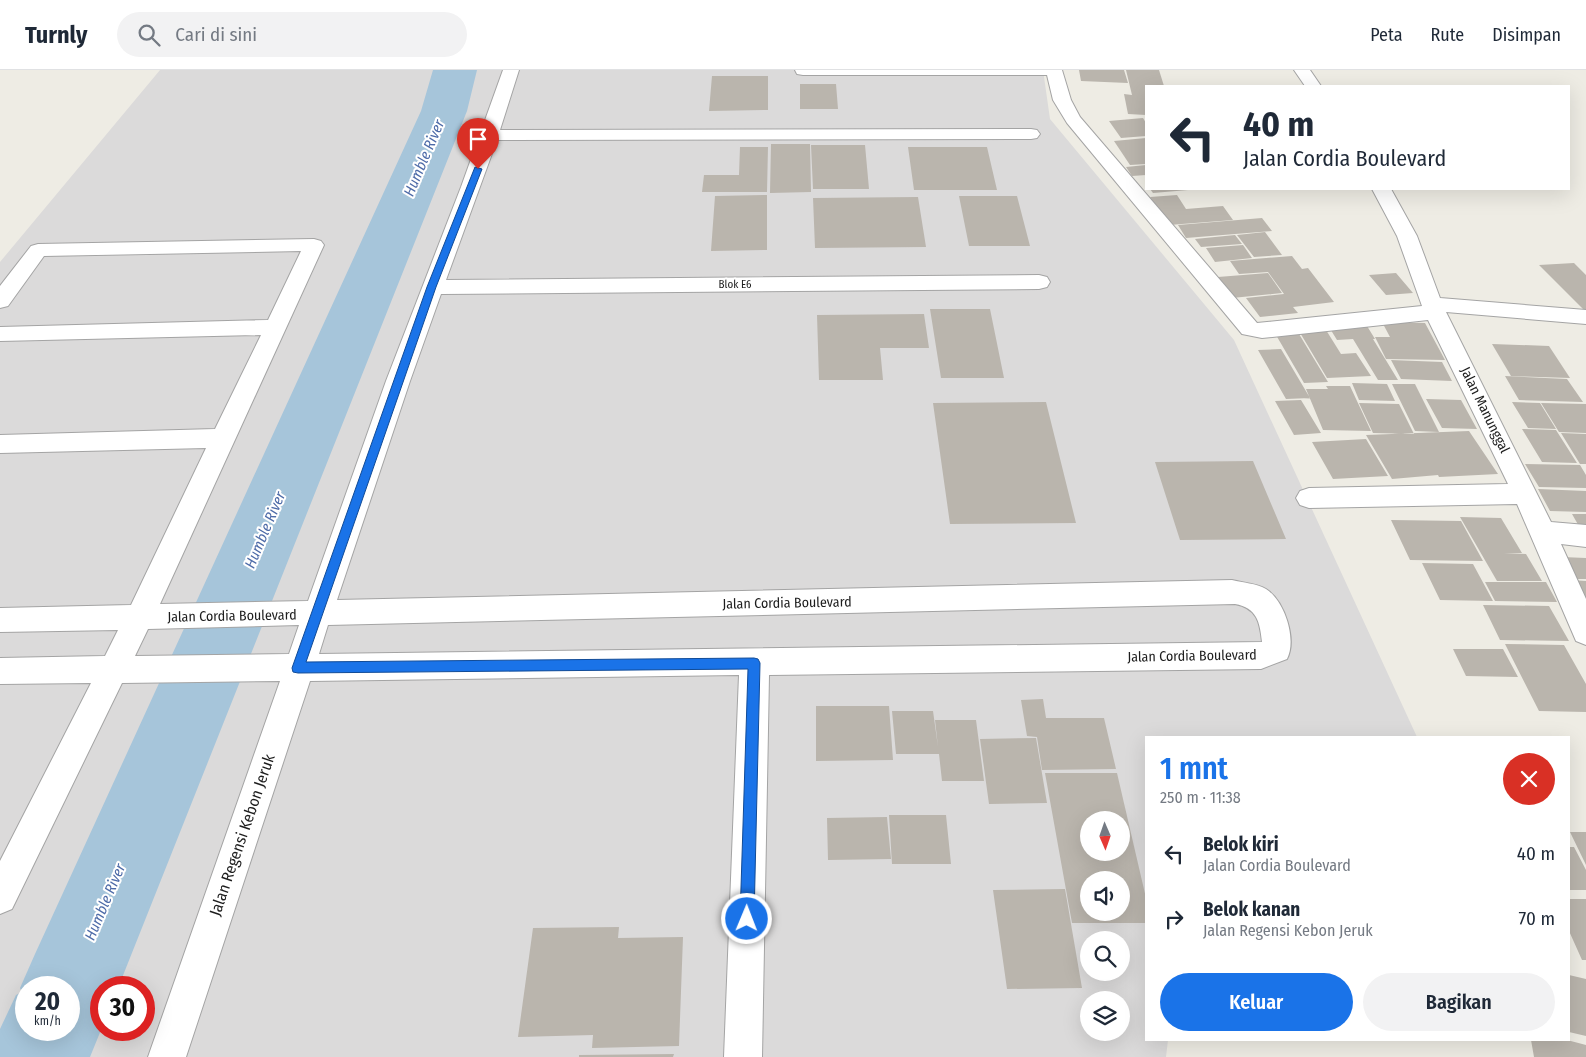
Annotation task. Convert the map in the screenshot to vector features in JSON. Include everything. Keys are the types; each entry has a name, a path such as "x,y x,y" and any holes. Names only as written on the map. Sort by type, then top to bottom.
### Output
{"street":[{"name":"Jalan Regensi Kebon Jeruk","path":"168,1057 298,668 301,614 491,135 511,70"},
{"path":"803,70 1054,70 1062,100 1073,119 1250,329 1262,331 1434,308 1586,316"},
{"path":"1302,70 1312,85"},
{"path":"491,135 1031,134"},
{"name":"Jalan Manunggal","path":"1382,190 1407,236 1434,308 1526,494 1586,632"},
{"path":"0,301 38,250 314,245 224,438 152,618 112,670 8,866 0,897"},
{"name":"Blok E6","path":"432,287 1039,282"},
{"path":"0,334 275,327"},
{"path":"0,444 224,438"},
{"path":"1309,498 1526,494"},
{"path":"1543,532 1586,536"},
{"name":"Jalan Cordia Boulevard","path":"0,620 1232,592 1254,597 1265,604 1278,639 1276,650 1261,656 0,671"},
{"path":"743,1057 754,663"}],"shaded area":[{"path":"160,70 1043,70 1050,119 1234,340 1417,736 1145,736 1145,1041 1168,1041 1166,1057 0,1057 0,262"}],"building":[{"path":"1079,70 1124,70 1128,83 1081,81"},
{"path":"1126,70 1159,70 1164,85 1145,85 1145,115 1128,114 1124,94 1132,95"},
{"path":"712,76 768,76 768,110 709,111"},
{"path":"800,84 836,84 838,109 800,109"},
{"path":"1143,118 1145,121 1145,136 1121,138 1109,121"},
{"path":"1145,138 1145,164 1130,165 1114,141"},
{"path":"771,144 810,144 811,192 770,193"},
{"path":"811,145 865,145 869,189 813,189"},
{"path":"740,147 768,147 767,192 702,192 704,175 739,175"},
{"path":"908,147 987,147 997,190 914,190"},
{"path":"1145,165 1145,175 1132,176 1126,167"},
{"path":"1151,190 1188,190 1153,193"},
{"path":"767,195 767,250 711,251 715,196"},
{"path":"1177,195 1186,209 1223,206 1233,220 1169,225 1150,197"},
{"path":"959,196 1017,196 1030,246 969,246"},
{"path":"918,197 926,247 815,248 813,198"},
{"path":"1262,218 1272,231 1186,238 1178,225"},
{"path":"1265,232 1282,255 1254,257 1237,235"},
{"path":"1235,235 1242,244 1201,247 1195,239"},
{"path":"1243,245 1252,258 1215,262 1206,248"},
{"path":"1292,256 1302,269 1308,268 1334,302 1293,307 1298,313 1260,317 1246,298 1284,294 1268,272 1239,274 1230,261"},
{"path":"1574,263 1586,275 1586,312 1539,265"},
{"path":"1268,273 1282,293 1232,298 1218,277"},
{"path":"1396,273 1413,293 1386,295 1369,275"},
{"path":"930,309 990,309 1004,378 941,378"},
{"path":"924,314 929,348 880,348 883,380 819,380 817,315"},
{"path":"1382,322 1425,323 1445,360 1386,359 1375,337 1390,337"},
{"path":"1367,326 1398,380 1378,380 1353,339 1337,340 1329,327"},
{"path":"1326,330 1341,354 1356,353 1371,376 1327,378 1299,331"},
{"path":"1299,334 1328,382 1304,383 1276,335"},
{"path":"1492,344 1549,346 1570,378 1511,376"},
{"path":"1281,349 1310,398 1286,399 1258,350"},
{"path":"1391,360 1442,362 1452,381 1401,379"},
{"path":"1505,376 1567,379 1583,402 1519,400"},
{"path":"1352,383 1387,384 1395,401 1359,400"},
{"path":"1392,384 1415,384 1439,432 1415,431"},
{"path":"1326,386 1350,386 1371,431 1323,430 1306,389 1328,389"},
{"path":"1426,399 1461,400 1477,429 1442,428"},
{"path":"1301,400 1321,433 1294,435 1275,401"},
{"path":"1046,402 1076,523 950,524 933,403"},
{"path":"1512,402 1540,403 1556,429 1528,428"},
{"path":"1359,403 1399,404 1414,434 1373,433"},
{"path":"1541,403 1586,404 1586,433 1559,432"},
{"path":"1522,429 1556,430 1577,463 1542,462"},
{"path":"1469,431 1498,474 1439,477 1438,475 1392,479 1366,435"},
{"path":"1561,433 1586,434 1586,464 1580,464"},
{"path":"1366,439 1388,476 1333,479 1312,442"},
{"path":"1253,461 1286,539 1180,540 1155,462"},
{"path":"1525,464 1580,465 1586,475 1586,488 1539,487"},
{"path":"1538,489 1586,491 1586,512 1550,511"},
{"path":"1572,514 1586,514 1586,535 1584,535"},
{"path":"1460,517 1501,518 1522,553 1504,553 1526,554 1542,581 1497,581"},
{"path":"1391,520 1461,521 1483,561 1410,560"},
{"path":"1562,557 1586,558 1586,579 1574,579"},
{"path":"1422,563 1473,564 1493,601 1440,600"},
{"path":"1570,580 1586,581 1586,609"},
{"path":"1485,582 1546,582 1557,602 1495,601"},
{"path":"1483,605 1549,606 1569,641 1500,640"},
{"path":"1505,644 1564,645 1586,684 1586,712 1539,711"},
{"path":"1453,649 1503,649 1518,677 1466,676"},
{"path":"1043,699 1046,718 1104,718 1116,769 1042,770 1037,737 1027,736 1021,700"},
{"path":"816,706 889,706 893,760 816,761"},
{"path":"892,711 933,711 938,747 935,720 976,720 984,781 942,781 939,754 896,754"},
{"path":"1036,738 1047,803 989,804 980,739"},
{"path":"1045,773 1117,773 1126,811 1080,811 1080,861 1130,861 1130,829 1145,894 1145,923 1072,923"},
{"path":"889,815 946,815 951,864 892,864"},
{"path":"887,817 891,859 828,860 827,818"},
{"path":"1570,832 1586,832 1586,865"},
{"path":"1570,847 1574,847 1586,870 1586,890 1570,890"},
{"path":"1065,889 1082,988 1007,989 993,890"},
{"path":"1570,899 1586,899 1586,960 1582,960 1570,933"},
{"path":"619,927 618,938 683,937 679,1046 592,1048 593,1035 518,1037 533,928"},
{"path":"1570,975 1586,979 1586,1036 1570,1032"},
{"path":"1531,1041 1570,1041 1586,1045 1586,1057 1534,1057"},
{"path":"674,1054 673,1057 579,1057 579,1055"}],"waterway":[{"name":"Humble River","path":"74,976 444,111 455,70"},
{"name":"Humble River","path":"39,1057 46,1041"}],"route":[{"path":"478,169 432,287 298,668 754,663 747,919"}]}
